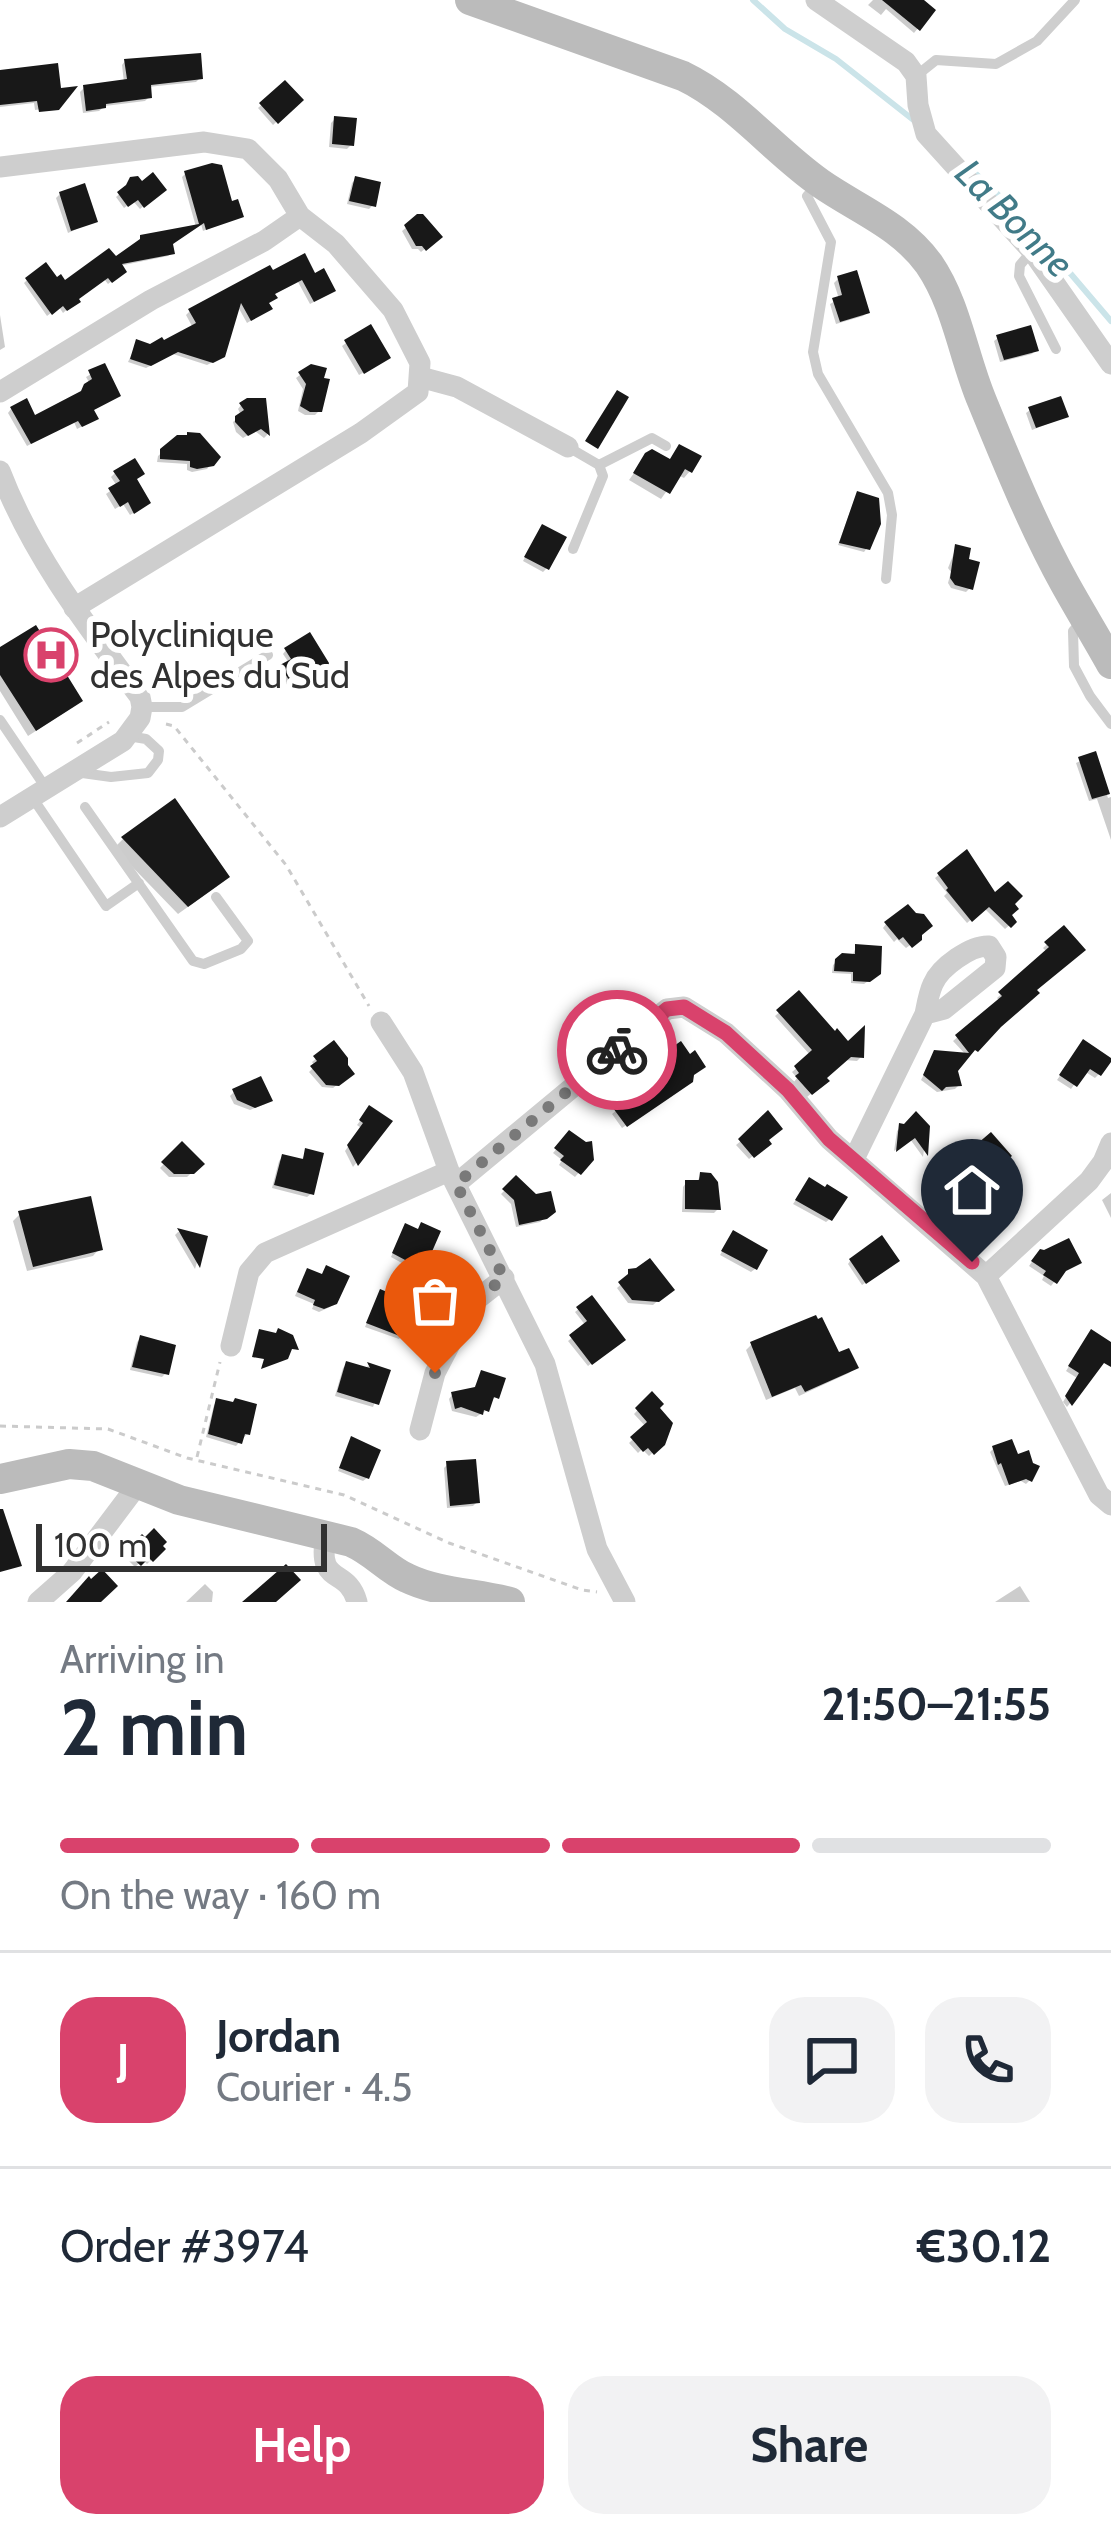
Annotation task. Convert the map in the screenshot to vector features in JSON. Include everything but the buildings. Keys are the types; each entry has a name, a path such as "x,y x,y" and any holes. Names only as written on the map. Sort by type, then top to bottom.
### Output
{"street":[{"path":"470,0 528,15 708,87 820,183 880,218 907,240 929,264 946,297 1000,444 1064,582 1111,664"},
{"path":"816,0 906,62 916,76 926,134 1032,251 1111,364"},
{"path":"0,167 204,142 248,148 278,179 299,216 336,244 393,310 420,363 418,392 361,433 74,608"},
{"path":"0,392 151,300 264,241 299,216"},
{"path":"420,377 457,387 568,448"},
{"path":"0,471 15,511 74,608 140,697 131,720 70,760 39,792 4,807"},
{"path":"231,1346 249,1272 266,1253 452,1177 667,1009 684,1007 726,1033 788,1090 829,1139 986,1276 1099,1495 1111,1505"},
{"path":"854,1159 925,1014"},
{"path":"381,1022 413,1072 452,1177 545,1364 597,1549 621,1596"},
{"path":"986,1276 1089,1181 1111,1143"},
{"path":"420,1430 435,1373 471,1304 504,1278"},
{"path":"0,1479 69,1463 93,1466 212,1510 326,1534 371,1551 406,1578 510,1602"},
{"path":"38,1602 72,1572 139,1483"},
{"path":"326,1534 322,1560 327,1571 354,1591 357,1602"}],"lane":[{"path":"916,76 937,60 995,64 1037,41 1075,0"},
{"path":"820,183 807,196 831,242 813,352 818,374 888,493 892,515 886,579"},
{"path":"1032,251 1020,265 1019,276 1056,349"},
{"path":"599,465 652,439 666,446"},
{"path":"568,448 599,465 603,476 573,549"},
{"path":"1085,618 1073,631 1074,666 1111,724"},
{"path":"70,760 111,777 148,773 158,760 158,751 131,720 182,707 268,655"},
{"path":"0,720 106,906 139,883"},
{"path":"85,807 193,961 199,963 242,950 248,941 216,897"}],"path":[{"path":"70,760 131,720 174,726 286,865 358,992 381,1022"},
{"path":"196,1459 221,1357 231,1346"},
{"path":"0,1426 108,1429 196,1459 344,1495 449,1544 582,1590 621,1596"}],"waterway":[{"path":"753,0 785,29 836,59 916,122"},
{"name":"La Bonne","path":"976,174 1024,219 1111,321"}],"way so far":[{"path":"435,1373 471,1304 504,1278 456,1184 617,1050"}],"place":[{"name":"Polyclinique des Alpes du Sud","path":"51,655"}],"route":[{"path":"617,1050 667,1009 684,1007 726,1033 788,1090 829,1139 972,1262"}]}
